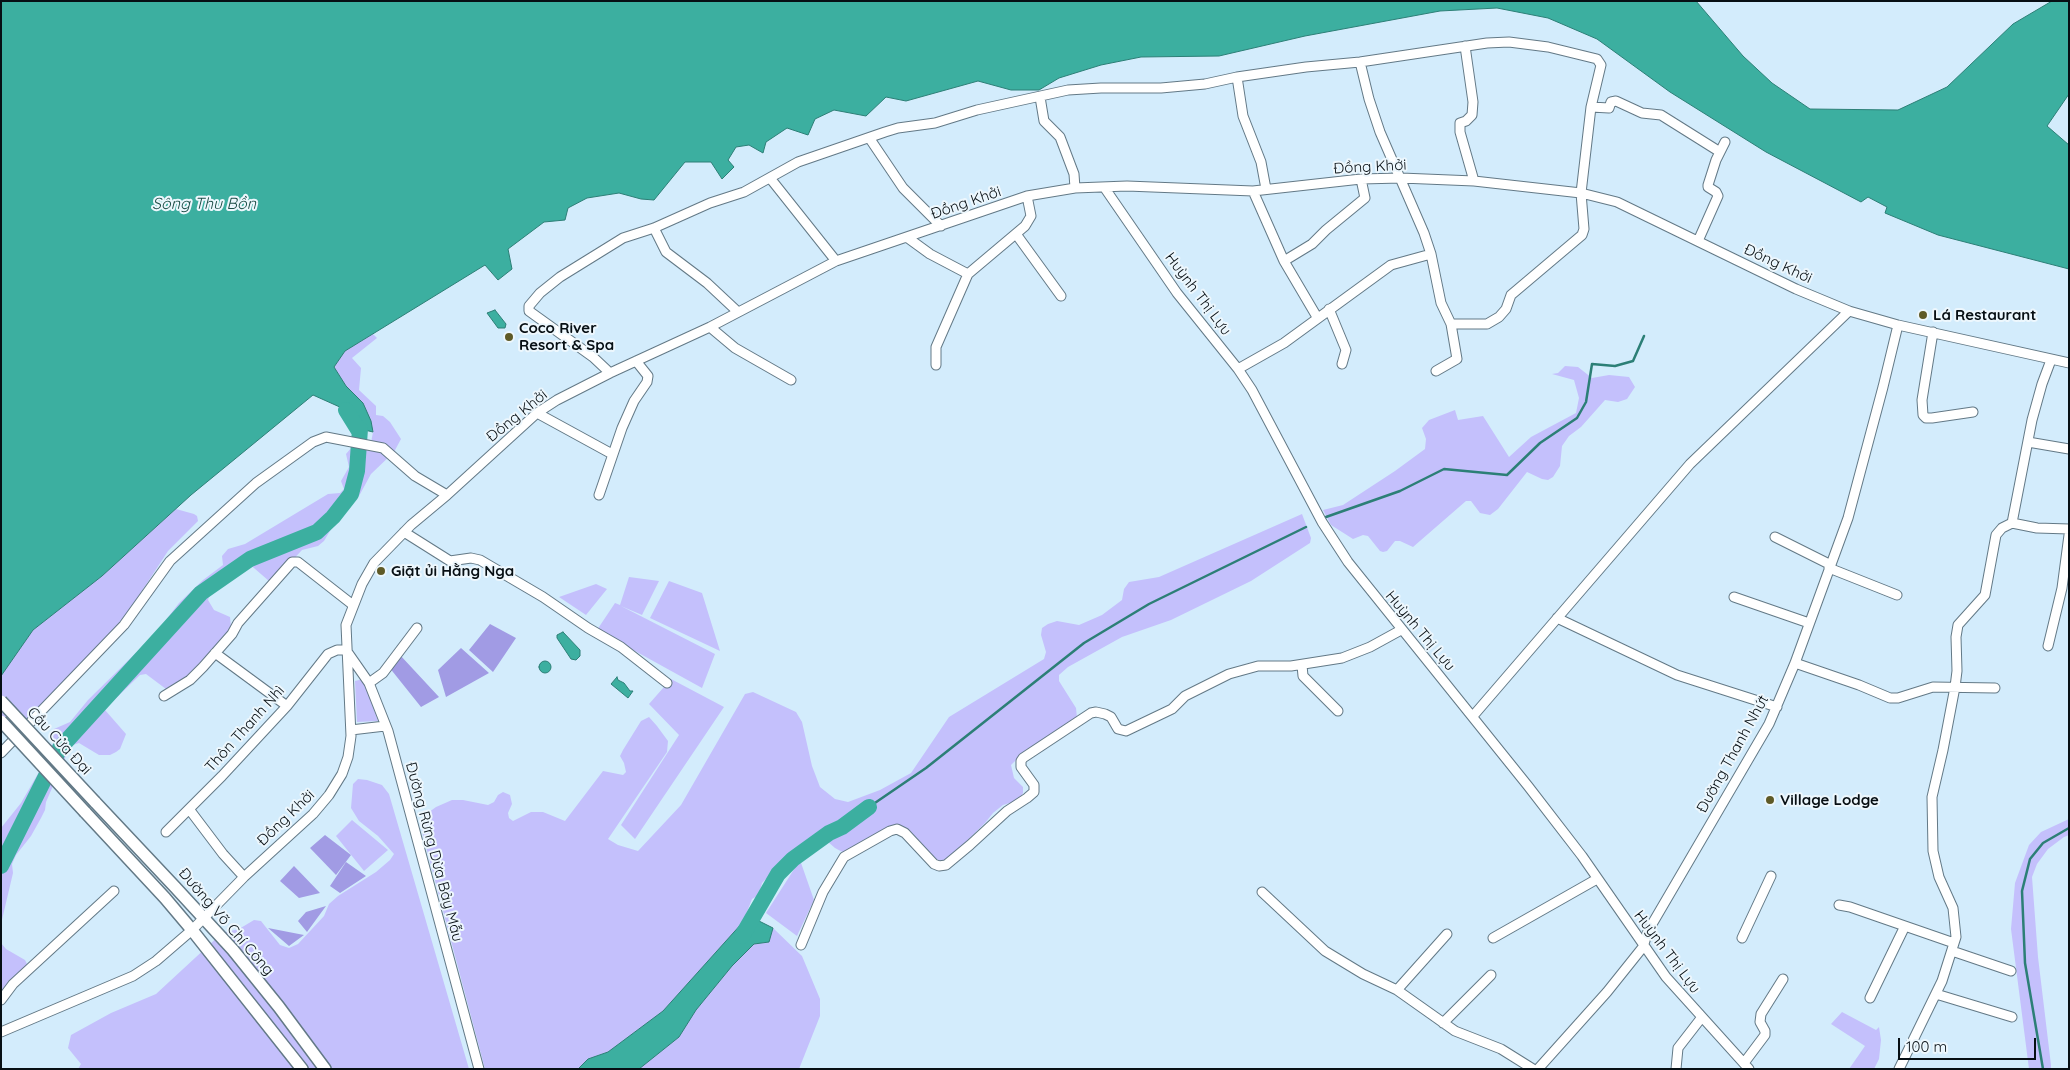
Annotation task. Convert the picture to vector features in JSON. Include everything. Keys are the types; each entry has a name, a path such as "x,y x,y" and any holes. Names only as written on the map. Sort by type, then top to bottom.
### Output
{"main road":[{"name":"Cầu Cửa Đại","path":"1,701 95,802"},
{"name":"Cầu Cửa Đại","path":"1,721 85,812"},
{"name":"Đường Võ Chí Công","path":"95,802 204,919 280,1006 325,1069"},
{"name":"Đường Võ Chí Công","path":"85,812 165,898 259,1012 302,1069"}],"street":[{"path":"610,373 593,357 533,315 528,307 547,288 576,266 623,238 654,228 710,203 744,192 798,162 898,128 935,123 971,111 1079,89 1161,88 1205,84 1237,77 1334,63 1360,62 1487,43 1509,42 1548,47 1597,59 1601,65 1591,107 1580,193 1584,229 1582,235 1511,295 1506,309 1499,317 1487,324 1452,324"},
{"path":"1465,46 1473,102 1472,115 1460,123 1460,132 1474,181"},
{"path":"1360,62 1369,100 1380,132 1424,233 1431,254 1441,303 1452,324 1457,359 1436,371"},
{"path":"1237,77 1243,116 1261,162 1266,189"},
{"path":"1040,96 1044,121 1060,137 1074,174 1075,188"},
{"path":"1591,107 1609,108 1611,102 1616,101 1642,113 1661,115 1720,152"},
{"path":"870,138 906,191 941,226"},
{"path":"1698,241 1718,196 1708,186 1720,152 1726,142"},
{"path":"770,178 836,261"},
{"name":"Đồng Khởi","path":"192,930 244,877 313,814 329,795 342,774 348,757 351,730 346,625 362,584 374,563 404,532 537,413 557,400 610,373 710,327 836,261 1027,196 1075,188 1104,186 1253,191 1361,180 1401,178 1474,181 1580,193 1617,202 1796,289 1849,311 1898,325 2069,363"},
{"path":"1284,262 1312,244 1365,198 1361,180"},
{"name":"Huỳnh Thị Lựu","path":"1104,186 1177,293 1238,369 1264,410 1328,533 1365,585 1534,793 1666,977 1746,1066"},
{"path":"1253,191 1284,262 1318,317"},
{"path":"936,365 936,347 968,274 1025,226 1031,216 1027,196"},
{"path":"654,228 666,252 707,283 738,312"},
{"path":"1016,234 1061,296"},
{"path":"908,238 930,254 968,274"},
{"path":"1238,369 1284,343 1391,265 1431,254"},
{"path":"1329,309 1346,350 1342,364"},
{"path":"1472,716 1690,464 1849,311"},
{"name":"Đường Thanh Nhứt","path":"1538,1069 1607,992 1643,946 1648,931 1760,741 1777,708 1855,496 1898,325"},
{"path":"710,327 735,348 791,380"},
{"path":"1932,332 1924,385 1923,415 1926,418 1932,418 1973,412"},
{"path":"2012,523 2028,442 2042,384 2051,360"},
{"path":"599,495 612,454 634,401 647,382 648,376 636,361"},
{"path":"537,413 612,454"},
{"path":"1,753 124,624 170,561 256,483 313,442 326,437 383,448 415,476 447,495"},
{"path":"2028,442 2069,449"},
{"path":"1899,1069 1942,981 1956,936 1953,908 1939,876 1933,851 1932,798 1955,687 1958,625 1985,595 1996,535 2002,528 2012,523 2037,528 2069,528"},
{"path":"404,532 450,561 471,558 480,560 543,597 588,628 621,647 667,683"},
{"path":"2048,646 2062,588 2069,535"},
{"path":"1775,538 1830,566 1898,595"},
{"path":"164,696 190,680 232,634 238,623 292,562 298,562 353,605"},
{"path":"1734,597 1809,624"},
{"path":"1557,618 1677,676 1777,708"},
{"path":"370,683 383,672 417,628"},
{"path":"801,945 823,892 844,857 890,831 897,829 905,833 934,864 939,866 946,865 970,846 1007,811 1034,792 1034,785 1021,767 1022,760 1091,713 1105,714 1111,718 1118,728 1126,731 1172,709 1185,696 1229,674 1258,666 1302,665 1352,655 1401,630"},
{"name":"Thôn Thanh Nhì","path":"166,832 287,706 328,654 337,650 346,650"},
{"name":"Đường Rừng Dừa Bảy Mẫu","path":"346,650 370,683 385,726 479,1069"},
{"path":"215,653 287,706"},
{"path":"1794,663 1859,685 1890,698 1898,698 1933,687 1995,688"},
{"path":"1302,665 1303,676 1338,711"},
{"path":"351,730 385,726"},
{"path":"189,809 223,854 244,877"},
{"path":"1742,938 1771,876"},
{"path":"1493,938 1597,879"},
{"path":"1,1000 13,984 114,890"},
{"path":"1262,892 1325,951 1363,974 1397,990 1455,1031 1501,1049 1533,1069"},
{"path":"1839,905 1905,926 2011,971"},
{"path":"1870,998 1905,926"},
{"path":"1,1032 133,976 156,960 192,930"},
{"path":"1397,990 1447,934"},
{"path":"1443,1023 1491,975"},
{"path":"1746,1066 1765,1036 1765,1031 1760,1022 1760,1014 1783,980"},
{"path":"1936,994 2012,1018"},
{"path":"1676,1069 1678,1048 1702,1017"}],"shaded area":[{"path":"373,334 377,338 352,358 361,368 359,390 376,406 376,415 383,416 390,422 401,439 394,452 371,474 359,496 340,514 324,541 318,546 302,550 273,581 269,581 247,562 231,574 209,597 208,600 214,610 230,617 231,627 225,637 189,676 171,688 166,689 146,674 140,675 111,703 105,710 126,734 120,749 110,755 99,755 79,743 69,749 46,802 45,810 31,836 16,855 12,864 13,873 1,924 1,828 21,803 43,765 47,753 54,742 51,734 54,729 70,722 88,700 155,634 179,603 203,580 223,565 222,556 228,549 245,544 328,494 340,493 344,489 341,481 349,467 346,454 351,448 370,448 373,432 363,403 346,386 334,367 345,351"},
{"path":"1565,366 1578,367 1592,378 1609,375 1629,377 1635,387 1627,399 1618,402 1605,400 1581,427 1569,436 1562,446 1560,466 1553,477 1548,480 1542,479 1527,472 1498,509 1490,515 1480,513 1471,501 1466,501 1413,547 1400,541 1395,541 1387,551 1383,552 1380,551 1368,536 1363,535 1353,539 1331,525 1323,510 1343,505 1425,449 1426,439 1422,428 1429,420 1455,410 1458,420 1483,416 1509,457 1531,437 1576,413 1579,398 1574,380 1552,374 1558,373"},
{"path":"176,509 194,514 197,516 198,521 168,551 125,617 19,732 1,722 1,676 33,630 102,576"},
{"path":"1302,514 1311,538 1310,543 1251,581 1171,620 1122,637 1068,667 1059,675 1059,681 1076,708 1077,718 1011,765 1014,778 1023,787 1023,793 1019,800 1003,805 993,813 942,865 933,866 925,861 898,830 848,855 835,848 820,835 793,851 762,883 759,895 752,899 743,922 663,1011 608,1052 588,1059 578,1069 485,1069 420,822 425,815 436,807 452,800 463,800 488,805 494,802 498,795 503,792 510,795 512,804 508,813 509,818 513,821 531,812 543,812 565,821 603,771 623,775 626,772 620,756 641,721 649,717 668,741 667,752 608,839 618,845 638,851 681,805 745,694 753,692 796,712 802,722 812,766 820,787 835,799 848,802 880,790 911,773 949,717 1044,659 1046,652 1041,635 1042,628 1048,624 1057,621 1079,625 1102,615 1122,600 1124,589 1129,582 1159,577"},
{"path":"629,577 659,581 642,615 621,606 715,654 702,688 597,630 615,603 620,605"},
{"path":"669,581 702,593 720,651 650,618"},
{"path":"596,584 607,589 586,615 559,597"},
{"path":"490,624 516,638 493,672 469,650"},
{"path":"461,648 489,673 446,697 438,670"},
{"path":"400,655 439,697 421,707 389,667"},
{"path":"363,679 378,721 357,722 355,681"},
{"path":"671,679 724,707 635,839 621,825 679,735 649,704"},
{"path":"358,779 382,785 389,794 469,1069 78,1069 81,1064 68,1048 71,1035 111,1013 156,994 222,933 239,929 254,920 261,921 280,945 289,948 298,944 324,916 329,904 338,896 376,872 390,860 394,854 378,836 359,821 351,808 353,784"},
{"path":"2069,819 2069,835 2048,849 2037,864 2032,877 2038,957 2051,1069 2029,1069 2011,929 2015,883 2029,845 2041,832"},
{"path":"352,820 388,850 364,871 336,836"},
{"path":"325,835 351,855 336,875 310,848"},
{"path":"800,860 814,900 797,936 766,913"},
{"path":"346,862 366,876 340,893 330,886"},
{"path":"294,866 320,893 299,898 280,881"},
{"path":"326,906 307,932 298,921 306,912"},
{"path":"268,928 304,935 289,946"},
{"path":"773,928 802,956 820,999 820,1016 799,1069 639,1069 679,1037 696,1010 732,966 754,944 769,942"},
{"path":"1,943 6,949 25,960 27,964 1,992"},
{"path":"1842,1012 1876,1030 1879,1027 1881,1040 1879,1059 1874,1069 1849,1069 1865,1046 1831,1024"}],"water":[{"name":"Sông Thu Bồn","path":"1,1 1696,1 1743,56 1772,83 1810,109 1898,110 1947,87 2013,24 2052,1 2069,1 2069,94 2047,126 2069,145 2069,269 1938,235 1885,213 1887,207 1868,197 1861,202 1766,152 1670,92 1597,39 1548,18 1497,8 1440,11 1305,36 1219,56 1141,57 1101,65 1059,78 1039,90 1011,90 978,81 906,101 886,97 866,116 834,110 815,119 808,135 787,128 766,142 763,153 749,145 736,147 728,160 734,167 722,179 711,162 685,162 654,200 641,199 619,193 587,198 568,208 565,220 544,222 508,249 512,269 498,280 485,265 345,351 334,367 346,386 363,403 371,421 373,432 348,426 342,408 313,395 191,495 102,576 33,630 1,676"},
{"path":"495,310 506,324 505,328 498,328 487,313"},
{"path":"563,632 580,650 580,656 576,660 571,659 557,638 557,635"},
{"path":"545,661 551,667 545,673 539,667"},
{"path":"617,677 630,691 633,691 628,698 611,684"},
{"path":"753,918 773,928 769,942 754,944 732,966 696,1010 679,1037 639,1069 578,1069 588,1059 608,1052 663,1011 743,922"}],"waterway":[{"path":"1326,517 1400,491 1444,469 1507,475 1540,443 1577,418 1586,402 1592,364 1615,366 1633,361 1644,336"},
{"path":"1,866 60,748 201,593 250,559 317,532 333,517 351,494 357,471 360,429 359,431 346,410"},
{"path":"869,807 926,768 1084,643 1149,604 1306,527"},
{"path":"742,936 778,874 793,859 869,807"},
{"path":"2043,1069 2025,963 2022,891 2030,859 2043,843 2069,828"}],"place":[{"name":"Lá Restaurant","path":"1923,315"},
{"name":"Coco River Resort & Spa","path":"509,337"},
{"name":"Giặt ủi Hằng Nga","path":"381,571"},
{"name":"Village Lodge","path":"1770,800"}]}
